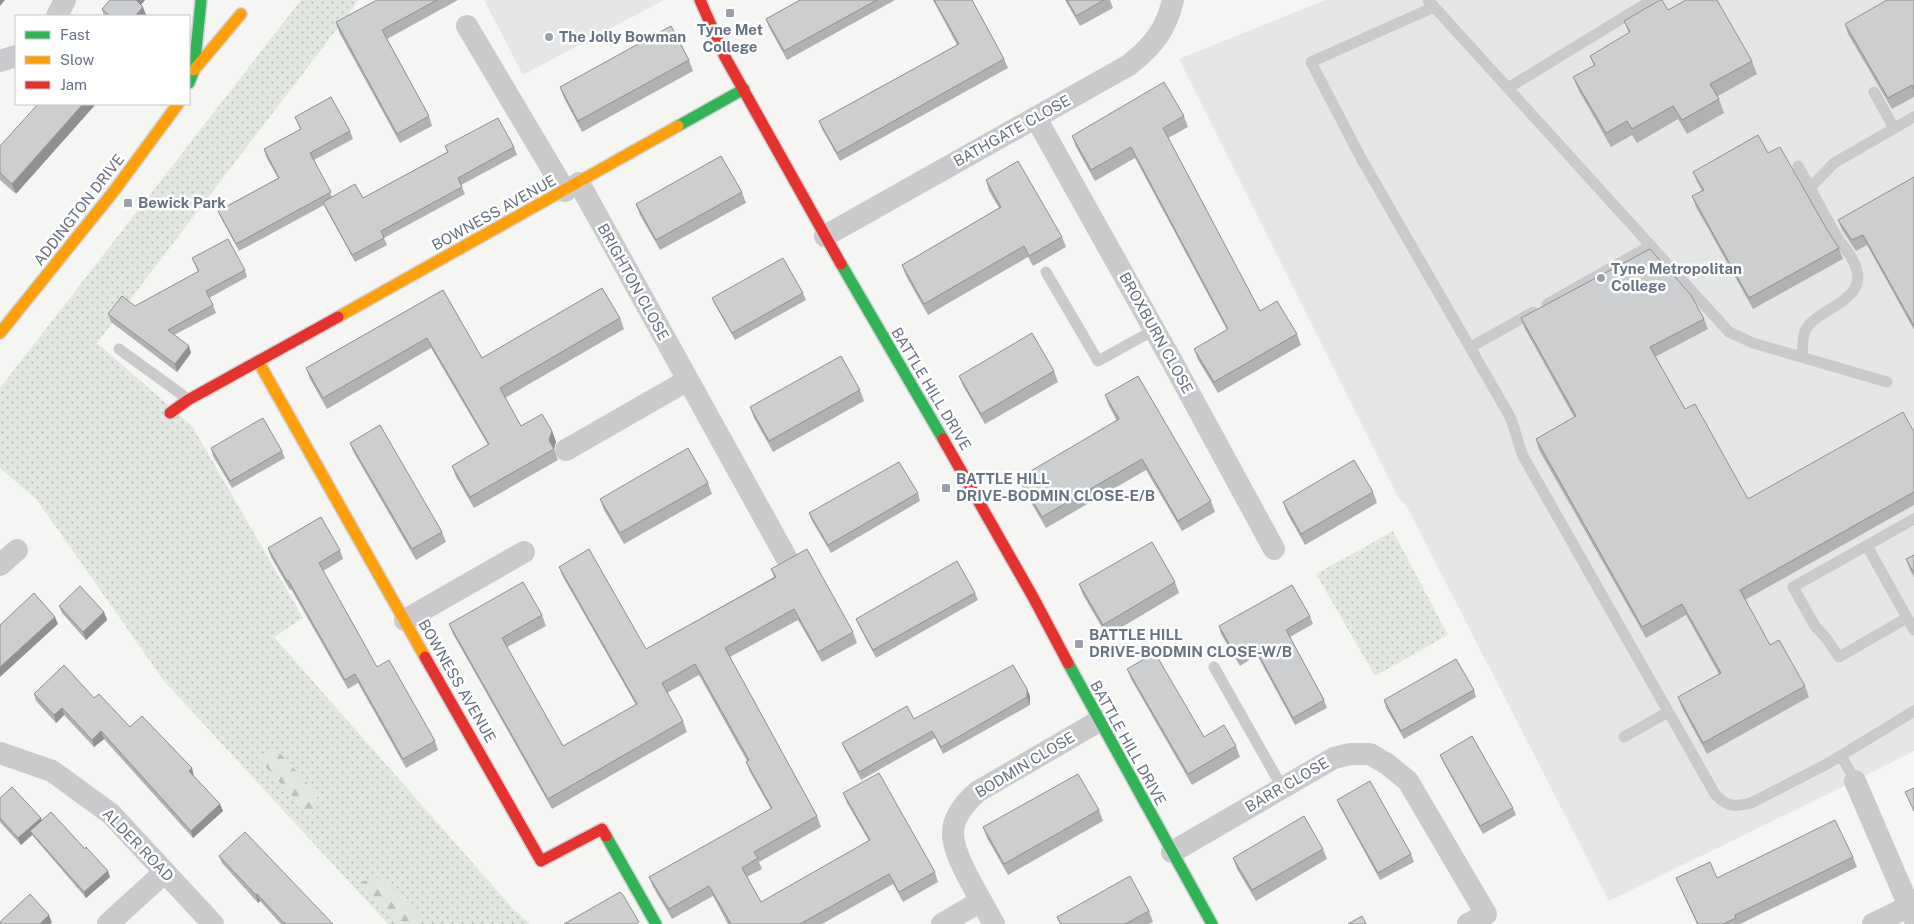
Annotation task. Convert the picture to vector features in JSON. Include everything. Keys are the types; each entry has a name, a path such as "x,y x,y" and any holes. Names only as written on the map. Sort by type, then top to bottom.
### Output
{"street":[{"path":"58,15 65,0"},
{"path":"201,0 208,11"},
{"path":"190,80 194,70 201,0"},
{"name":"BATTLE HILL DRIVE","path":"700,0 712,32 825,236 961,469 1212,924"},
{"name":"BATHGATE CLOSE","path":"825,236 1129,65 1142,55 1164,28 1173,0"},
{"path":"194,70 245,11 224,18"},
{"name":"BRIGHTON CLOSE","path":"467,26 572,187 688,380 786,557"},
{"path":"0,61 15,56"},
{"name":"BOWNESS AVENUE","path":"170,413 188,400 572,187 744,89"},
{"name":"ADDINGTON DRIVE","path":"0,333 114,191 177,105"},
{"name":"BROXBURN CLOSE","path":"1036,118 1274,550"},
{"name":"BOWNESS AVENUE","path":"258,362 541,861 602,829 656,924"},
{"path":"566,450 688,380"},
{"path":"0,565 17,550"},
{"path":"404,620 524,552"},
{"name":"BODMIN CLOSE","path":"994,924 959,859 953,843 953,826 957,814 977,792 1099,722"},
{"name":"ALDER ROAD","path":"0,753 52,771 111,814 213,924"},
{"name":"BARR CLOSE","path":"1172,852 1334,758 1350,754 1370,754 1387,764 1408,781 1486,914 1468,924"},
{"path":"1855,782 1912,910 1873,924"},
{"path":"108,924 165,872"},
{"path":"942,924 981,901"}],"lane":[{"path":"1508,88 1652,0"},
{"path":"1887,382 1752,342 1729,332 1431,4 1311,62 1362,160 1509,415 1523,456 1707,783 1721,801 1729,805 1739,806 1751,803 1841,755 1914,711"},
{"path":"1874,92 1894,128"},
{"path":"1810,188 1834,163 1914,117"},
{"path":"1798,166 1837,236 1851,256 1859,280 1849,295 1836,307 1810,324 1805,331 1802,357"},
{"path":"1471,347 1650,246"},
{"path":"1046,272 1098,361 1154,330"},
{"path":"118,349 188,400"},
{"path":"1907,618 1839,657 1815,626 1793,587 1914,519"},
{"path":"1867,546 1914,630"},
{"path":"1214,667 1282,787"},
{"path":"1624,737 1668,712"},
{"path":"1841,755 1855,782"}],"shaded area":[{"name":"The Jolly Bowman","path":"484,0 664,0 523,75"},
{"name":"Tyne Metropolitan College","path":"1325,0 1914,0 1914,751 1609,901 1407,507 1398,497 1179,59"}],"green space":[{"path":"301,0 359,0 97,343 192,426 303,618 274,637 515,911 530,924 388,924 164,681 37,500 0,468 0,388"},
{"path":"1393,531 1448,635 1375,676 1316,574"},
{"path":"277,750 318,795 311,817 256,756"},
{"path":"380,877 422,921 421,924 398,924 360,882"}],"building":[{"path":"110,0 136,0 143,7 136,15 109,15 102,9"},
{"path":"377,0 437,0 382,30 429,116 397,134 336,22"},
{"path":"800,0 877,0 784,51 766,19"},
{"path":"934,0 972,0 1004,59 837,153 819,121 959,44"},
{"path":"1067,0 1104,0 1076,16"},
{"path":"1662,0 1668,10 1686,0 1717,0 1752,61 1710,84 1719,99 1682,120 1673,106 1632,129 1627,121 1606,133 1573,77 1595,65 1590,56 1630,32 1624,21"},
{"path":"1887,0 1914,0 1914,89 1912,85 1888,98 1845,24"},
{"path":"671,26 689,60 578,121 560,87"},
{"path":"1164,82 1184,116 1163,128 1260,311 1277,301 1297,334 1214,382 1194,349 1228,329 1131,147 1091,170 1072,136"},
{"path":"331,97 350,131 310,153 331,192 236,244 218,211 279,178 264,149 301,129 295,117"},
{"path":"37,105 82,105 12,184 0,173 0,146"},
{"path":"498,118 514,147 458,178 462,187 381,231 384,238 352,255 323,202 355,184 363,198 448,152 445,146"},
{"path":"1758,135 1768,153 1780,147 1839,248 1749,298 1692,196 1704,190 1693,172"},
{"path":"721,156 742,192 656,240 636,204"},
{"path":"1018,161 1062,237 1029,256 1024,246 924,304 902,265 1001,207 986,180"},
{"path":"1914,177 1914,326 1863,235 1852,240 1838,220"},
{"path":"228,239 245,270 206,291 213,305 168,330 189,346 175,364 108,314 122,296 135,306 199,271 192,258"},
{"path":"1650,249 1691,295 1704,319 1650,347 1685,409 1695,404 1748,499 1903,412 1914,432 1914,492 1740,590 1770,645 1779,640 1805,686 1703,743 1678,697 1721,673 1682,604 1642,627 1536,439 1576,416 1521,318"},
{"path":"783,258 803,293 732,333 712,298"},
{"path":"602,288 620,318 500,388 521,426 542,414 552,431 549,440 554,449 470,497 452,466 489,444 427,338 323,398 306,368 443,290 482,358"},
{"path":"1032,333 1054,371 981,414 959,376"},
{"path":"841,356 860,390 769,441 750,407"},
{"path":"1138,376 1211,501 1178,521 1142,459 1042,517 1019,478 1119,419 1105,395"},
{"path":"263,418 282,451 230,481 211,448"},
{"path":"380,425 442,532 412,549 350,443"},
{"path":"688,448 708,483 620,533 600,499"},
{"path":"1354,460 1373,492 1301,534 1283,502"},
{"path":"899,462 918,493 828,545 809,513"},
{"path":"321,517 340,550 319,563 377,667 389,660 435,741 403,759 355,674 345,680 268,548"},
{"path":"1152,542 1175,582 1103,625 1079,584"},
{"path":"589,549 646,649 776,577 771,569 807,549 853,632 818,652 794,609 725,648 817,816 754,852 758,858 742,868 761,902 870,840 843,793 879,773 935,872 899,892 889,874 800,924 731,924 709,886 669,909 649,877 772,808 746,762 749,760 695,664 662,683 683,721 548,799 449,624 523,582 542,615 502,638 563,746 637,704 559,567"},
{"path":"1914,555 1914,573 1906,559"},
{"path":"957,561 975,593 873,650 856,619"},
{"path":"1292,585 1310,616 1286,630 1324,700 1293,718 1255,648 1237,658 1219,626"},
{"path":"80,586 104,612 83,632 59,606"},
{"path":"34,593 55,617 0,667 0,625"},
{"path":"1155,653 1204,737 1224,725 1236,746 1188,774 1127,669"},
{"path":"1456,659 1474,690 1401,731 1384,700"},
{"path":"64,665 94,698 99,694 130,727 142,716 192,768 189,771 220,804 191,831 101,731 92,740 62,708 54,715 34,694"},
{"path":"1013,665 1027,689 1027,697 941,747 932,731 859,772 842,743 907,706 914,719"},
{"path":"1472,736 1513,808 1480,826 1440,755"},
{"path":"1078,774 1099,810 1004,864 983,827"},
{"path":"1370,781 1411,854 1378,873 1337,800"},
{"path":"12,787 41,818 18,838 0,818 0,798"},
{"path":"1914,788 1914,811 1905,792"},
{"path":"51,812 108,871 84,892 30,831"},
{"path":"1304,816 1323,849 1252,890 1233,858"},
{"path":"1835,820 1853,857 1735,915 1736,918 1723,924 1698,924 1676,878 1710,862 1717,878"},
{"path":"245,832 333,924 285,924 256,895 219,856"},
{"path":"1130,876 1149,911 1125,924 1061,924 1057,917"},
{"path":"620,892 639,922 636,924 564,924"},
{"path":"30,894 49,915 40,924 0,924 0,922"},
{"path":"1362,916 1366,924 1348,924"}],"traffic: fast":[{"path":"190,80 194,70 201,1"},
{"path":"678,126 744,89"},
{"path":"841,264 943,439"},
{"path":"1068,663 1212,924"},
{"path":"606,836 656,924"}],"traffic: slow":[{"path":"194,70 241,14"},
{"path":"0,333 114,191 177,105"},
{"path":"338,317 678,126"},
{"path":"258,361 425,657"}],"traffic: jam":[{"path":"700,0 725,57 841,264"},
{"path":"170,413 188,400 338,317"},
{"path":"943,439 1033,597 1068,663"},
{"path":"425,657 541,861 602,829 606,836"}],"place":[{"name":"Tyne Met College","path":"730,13"},
{"name":"The Jolly Bowman","path":"549,37"},
{"name":"Bewick Park","path":"128,203"},
{"name":"Tyne Metropolitan College","path":"1601,278"},
{"name":"BATTLE HILL DRIVE-BODMIN CLOSE-E/B","path":"946,488"},
{"name":"BATTLE HILL DRIVE-BODMIN CLOSE-W/B","path":"1079,644"}]}
